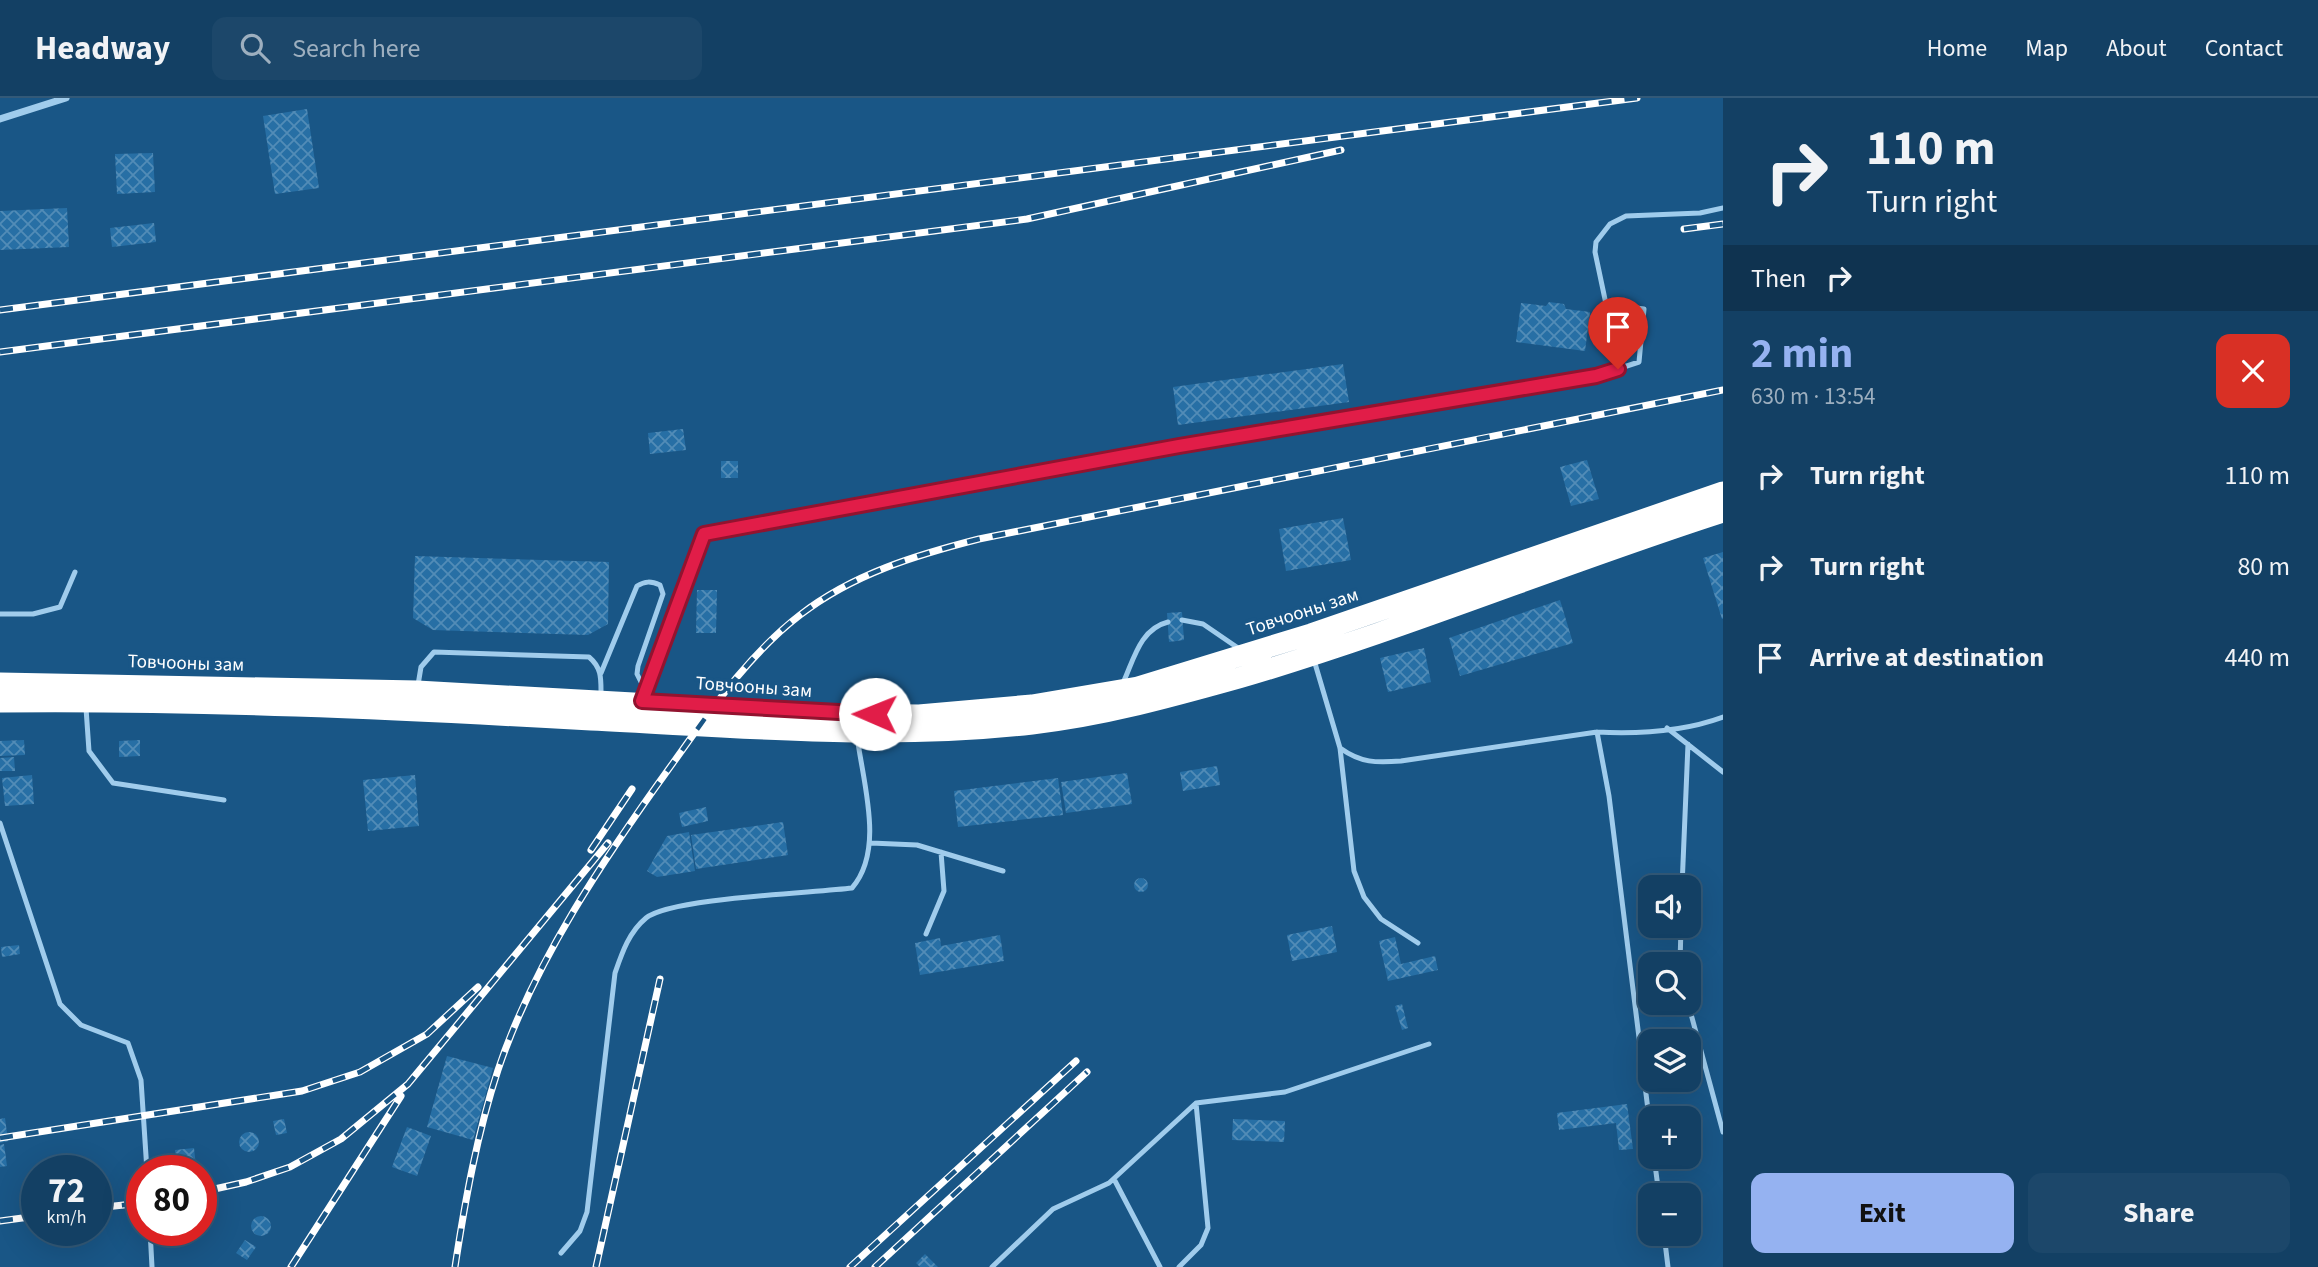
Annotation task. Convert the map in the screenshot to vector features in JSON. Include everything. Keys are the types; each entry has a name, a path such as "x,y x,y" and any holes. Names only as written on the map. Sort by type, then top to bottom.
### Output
{"highway":[{"name":"Товчооны зам","path":"0,683 417,691 601,699 644,696 831,714 919,715 1032,705 1120,690 1247,653 1723,492"},
{"path":"0,702 85,701 417,710 857,733 919,734 1034,724 1142,705 1313,656 1723,512"}],"street":[{"path":"0,119 66,98"}],"lane":[{"path":"644,696 704,534 1179,446 1596,376 1639,362 1644,309 1606,304 1595,252 1602,231 1626,216 1700,213 1723,208"},
{"path":"0,614 33,614 60,607 75,572"},
{"path":"601,699 601,673 637,586 654,582 660,585 663,594 637,674 644,696"},
{"path":"1182,620 1203,624 1247,653"},
{"path":"1120,690 1146,632 1154,626 1168,622"},
{"path":"417,691 421,667 434,652 589,657 597,664 601,673"},
{"path":"1313,656 1340,748 1354,870 1364,897 1381,919 1418,943"},
{"path":"85,701 89,751 113,783 224,800"},
{"path":"1340,748 1354,759 1369,763 1401,761 1597,732 1622,733 1707,724 1723,717"},
{"path":"1667,728 1723,772"},
{"path":"1597,732 1609,796 1648,1106"},
{"path":"561,1253 580,1231 587,1212 615,973 633,933 647,917 691,902 852,888 865,869 871,843 857,733"},
{"path":"1683,875 1688,744"},
{"path":"0,823 60,1004 81,1025 128,1043 141,1080 146,1155"},
{"path":"871,843 904,843 1003,871"},
{"path":"926,934 944,891 941,852"},
{"path":"1691,1015 1723,1132"},
{"path":"992,1267 1052,1209 1114,1179 1196,1103 1285,1092 1429,1044"},
{"path":"1179,1267 1201,1245 1208,1228 1196,1103"},
{"path":"1114,1179 1160,1267"},
{"path":"151,1246 152,1267"},
{"path":"1665,1246 1668,1267"}],"building":[{"path":"307,109 319,188 275,194 263,116"},
{"path":"153,153 155,192 117,194 115,154"},
{"path":"67,208 69,247 0,250 0,211"},
{"path":"154,223 156,242 112,247 110,228"},
{"path":"1549,302 1564,304 1566,309 1590,312 1585,351 1516,342 1521,303 1546,306"},
{"path":"1613,339 1631,341 1629,355 1612,353"},
{"path":"1343,364 1349,402 1178,425 1173,387"},
{"path":"683,429 686,450 650,454 648,433"},
{"path":"1587,460 1599,499 1571,506 1560,467"},
{"path":"721,461 738,461 738,478 721,478"},
{"path":"1343,518 1351,560 1286,571 1279,529"},
{"path":"1723,552 1723,619 1722,619 1703,558"},
{"path":"415,556 609,562 608,624 588,635 433,630 413,618"},
{"path":"697,590 717,590 716,633 696,633"},
{"path":"1560,600 1573,643 1460,676 1449,638"},
{"path":"1182,612 1184,640 1169,642 1167,613"},
{"path":"1424,648 1431,682 1388,692 1380,658"},
{"path":"24,740 25,755 0,756 0,741"},
{"path":"140,740 140,756 119,757 119,741"},
{"path":"14,757 15,771 0,771 0,758"},
{"path":"1217,766 1220,785 1183,791 1180,772"},
{"path":"1127,773 1132,804 1066,813 1061,782"},
{"path":"32,775 34,804 5,806 2,778"},
{"path":"415,775 419,826 368,831 363,780"},
{"path":"1058,778 1063,815 958,827 954,791"},
{"path":"706,807 708,821 682,827 679,813"},
{"path":"783,822 788,855 696,869 691,835"},
{"path":"689,832 695,871 657,877 647,871 667,836"},
{"path":"1138,878 1144,878 1148,885 1144,892 1138,892 1134,888 1134,882"},
{"path":"1332,926 1337,952 1292,961 1287,935"},
{"path":"1000,935 1004,961 920,975 915,943 940,938 941,946"},
{"path":"1395,937 1401,964 1435,956 1438,970 1388,981 1379,941"},
{"path":"19,945 20,954 2,957 1,947"},
{"path":"1402,1004 1408,1028 1402,1030 1395,1006"},
{"path":"447,1056 493,1068 473,1140 427,1127"},
{"path":"1627,1104 1633,1149 1619,1150 1616,1123 1559,1130 1557,1113"},
{"path":"5,1118 8,1141 0,1143 0,1119"},
{"path":"284,1119 287,1133 276,1135 273,1121"},
{"path":"1233,1119 1285,1121 1284,1142 1232,1140"},
{"path":"407,1127 431,1136 417,1176 392,1167"},
{"path":"249,1132 256,1135 259,1142 256,1149 249,1152 242,1149 239,1142 242,1135"},
{"path":"4,1144 7,1166 0,1167 0,1145"},
{"path":"194,1148 195,1155 176,1155 175,1150"},
{"path":"261,1216 268,1219 271,1226 268,1233 261,1236 254,1233 251,1226 254,1219"},
{"path":"245,1240 256,1247 247,1260 236,1253"},
{"path":"925,1254 938,1267 920,1267 916,1263"}],"railway":[{"path":"0,310 1637,98"},
{"path":"0,352 1027,219 1341,150"},
{"path":"1684,229 1723,224"},
{"path":"455,1267 472,1168 498,1070 513,1029 552,949 622,835 716,703 747,665 781,631 820,601 841,588 886,568 979,539 1723,390"},
{"path":"591,850 632,789"},
{"path":"217,1188 290,1167 341,1139 408,1084 608,843"},
{"path":"596,1267 660,979"},
{"path":"0,1138 302,1091 360,1072 427,1034 478,987"},
{"path":"850,1267 1076,1061"},
{"path":"875,1267 1087,1072"},
{"path":"291,1267 401,1096"},
{"path":"112,1206 126,1205"},
{"path":"0,1221 21,1218"}],"route":[{"path":"875,714 831,714 642,701 704,534 1179,446 1547,382 1596,376 1618,369"}]}
